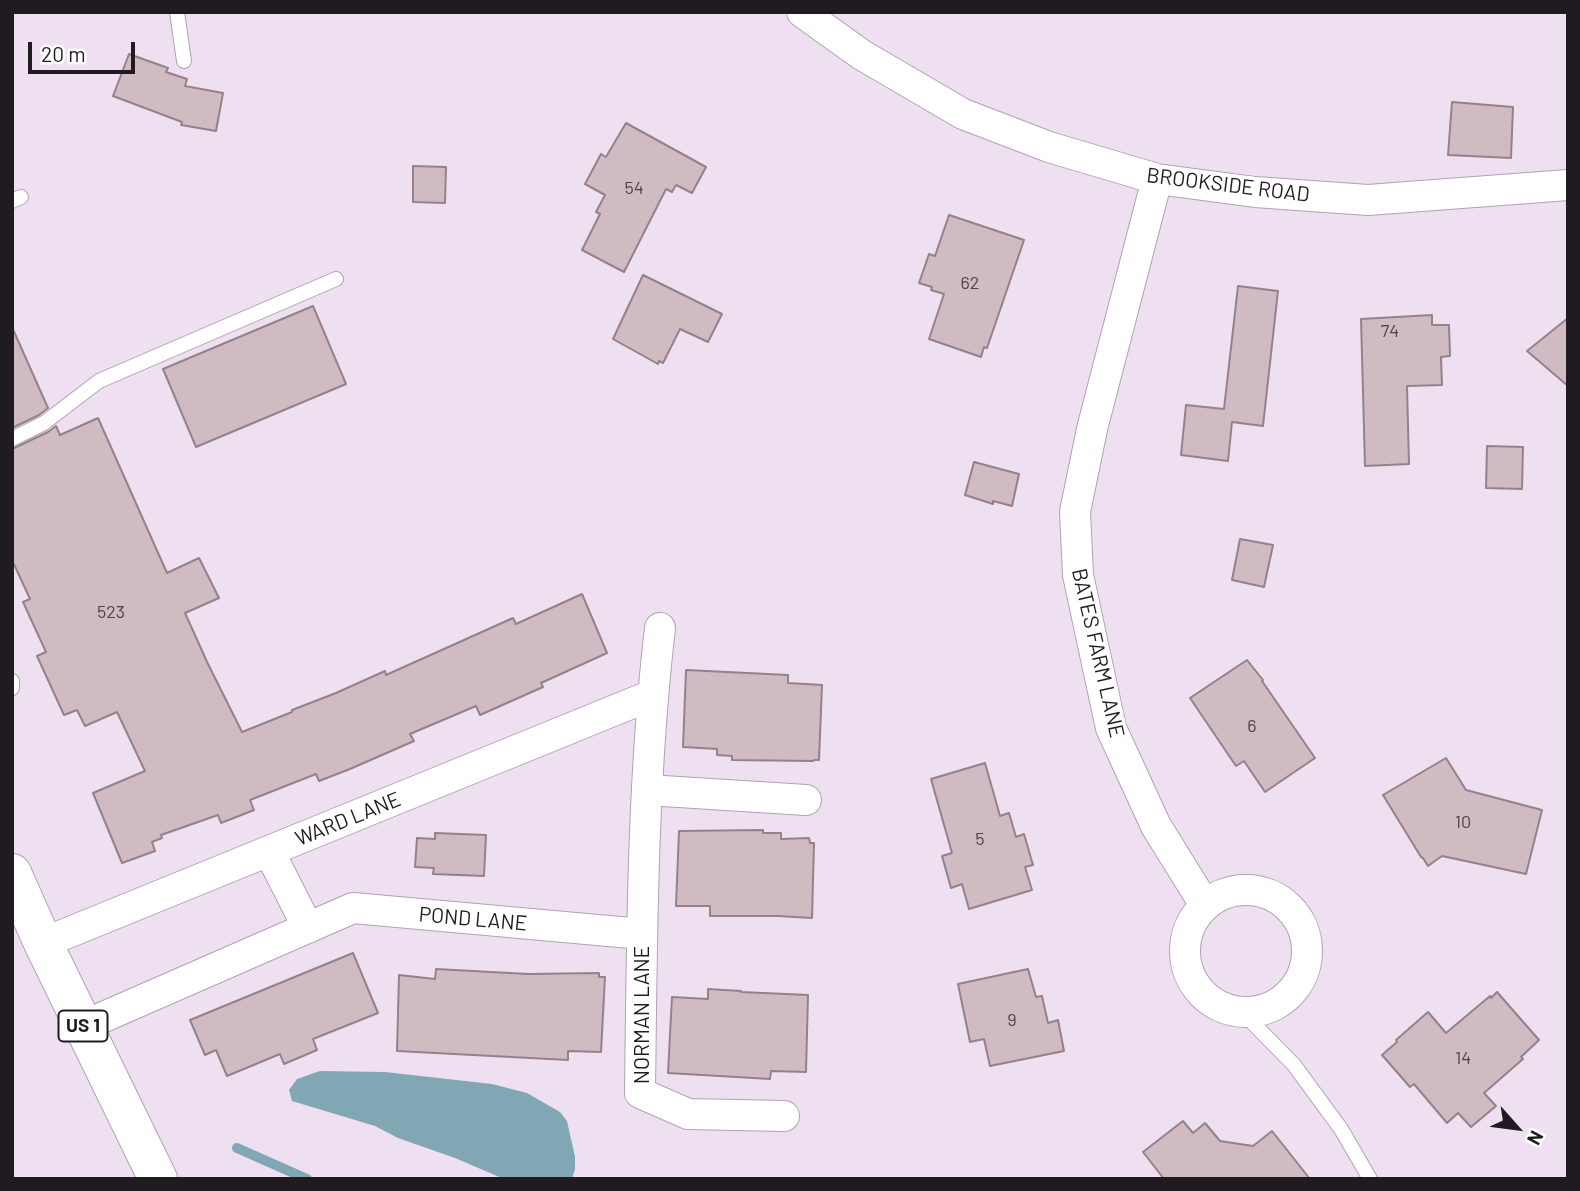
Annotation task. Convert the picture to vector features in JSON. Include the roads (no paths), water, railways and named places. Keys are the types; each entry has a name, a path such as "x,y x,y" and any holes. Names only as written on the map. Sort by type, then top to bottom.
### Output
{"main road":[{"name":"US 1","path":"17,895 158,1179"}],"street":[{"name":"BROOKSIDE ROAD","path":"802,12 862,55 963,114 1049,147 1157,179 1255,192 1368,200 1568,185"},
{"name":"BATES FARM LANE","path":"1157,179 1092,429 1075,512 1078,575 1111,728 1156,826 1205,905"},
{"name":"NORMAN LANE","path":"660,628 652,695 647,790 640,1093 688,1114 784,1116"},
{"name":"WARD LANE","path":"43,943 652,695"},
{"path":"647,790 806,800"},
{"path":"269,851 308,928"},
{"path":"1249,889 1273,895 1292,909 1305,930 1308,954 1301,977 1287,997 1267,1009 1243,1013 1219,1007 1200,992 1188,971 1184,947 1190,924 1205,905 1225,892 1249,889"},
{"name":"POND LANE","path":"83,1026 353,908 642,934"}],"lane":[{"path":"177,12 184,61"},
{"path":"12,439 44,423 99,381 336,279"},
{"path":"12,681 12,688"},
{"path":"1243,1013 1294,1065 1341,1129 1370,1179"}],"water":[{"path":"320,1071 385,1072 492,1084 527,1093 560,1112 567,1121 575,1157 572,1179 504,1179 398,1138 375,1126 292,1101 289,1090 297,1079"}],"waterway":[{"path":"237,1148 307,1179"}]}
